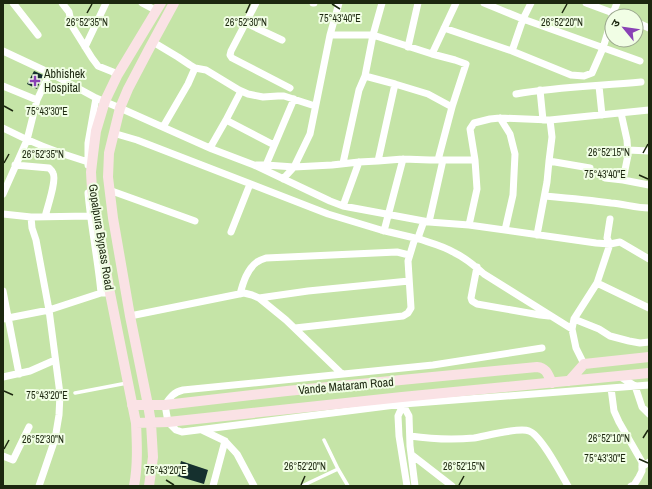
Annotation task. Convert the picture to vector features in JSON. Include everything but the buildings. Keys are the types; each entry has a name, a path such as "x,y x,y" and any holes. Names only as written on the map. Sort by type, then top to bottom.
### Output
{"main road":[{"name":"Gopalpura Bypass Road","path":"149,486 153,457 151,423 113,218 108,177 109,154 120,108 128,89 174,3"},
{"name":"Gopalpura Bypass Road","path":"134,486 137,450 136,423 106,293 92,190 91,172 101,99 117,76 159,7"},
{"path":"569,381 584,364 649,357"},
{"name":"Vande Mataram Road","path":"132,405 165,404 537,367 544,369 552,383"},
{"name":"Vande Mataram Road","path":"136,423 168,422 403,402 552,383 649,373"},
{"path":"137,450 152,452"}],"street":[{"path":"13,3 38,35"},
{"path":"62,3 69,12 72,26 98,66 113,72 117,76"},
{"path":"85,47 106,3"},
{"path":"142,3 159,7"},
{"path":"256,3 230,55 232,58 290,88"},
{"path":"283,179 294,167 310,134 330,35 339,3"},
{"path":"343,163 382,3"},
{"path":"408,47 418,3"},
{"path":"432,54 456,3"},
{"path":"484,3 640,61"},
{"path":"512,51 531,3"},
{"path":"586,3 604,11"},
{"path":"246,23 282,40"},
{"path":"444,28 512,51 571,75 584,76 592,73 604,45"},
{"path":"295,328 404,316 410,312 412,308 409,281 409,255 426,221 452,107 466,64 373,35 330,35"},
{"path":"152,42 195,68 206,70 241,91 263,97 284,96 315,106"},
{"path":"3,51 50,72 120,108 343,206 426,221 469,225 589,242 610,244 620,242 649,257"},
{"path":"163,127 188,84 195,68"},
{"path":"3,194 27,140 37,100 50,72"},
{"path":"364,76 428,94 452,107"},
{"path":"516,94 540,90 640,82"},
{"path":"378,162 395,84"},
{"path":"3,86 37,100"},
{"path":"599,86 602,115"},
{"path":"537,235 545,196 552,137 546,120 540,90"},
{"path":"210,148 241,91"},
{"path":"6,318 48,310 106,293 90,216 88,178 88,143 101,99"},
{"path":"266,165 294,99"},
{"path":"469,225 477,190 475,160 470,129 474,123 500,118 546,120 649,110"},
{"path":"621,113 628,150 623,180"},
{"path":"500,118 510,134 515,154 513,194 505,230"},
{"path":"226,120 274,145"},
{"path":"3,128 27,140 66,156 88,162"},
{"path":"113,133 137,140 328,214 438,245 456,253 477,267 484,274 572,329"},
{"path":"628,150 649,151"},
{"path":"384,231 403,159"},
{"path":"254,166 266,165 294,167 403,159 475,160"},
{"path":"548,161 590,168"},
{"path":"343,206 359,162"},
{"path":"15,165 49,168 52,170 54,180 45,217"},
{"path":"605,178 649,185"},
{"path":"231,232 250,184"},
{"path":"109,190 195,221"},
{"path":"545,196 649,208"},
{"path":"3,214 31,218 90,216"},
{"path":"31,218 48,310 60,394 59,415 55,439 39,486"},
{"path":"584,364 576,348 572,329 574,319 597,282 610,244 607,238 610,219"},
{"path":"240,294 246,276 252,266 258,261 266,258 397,252 409,255"},
{"path":"477,267 471,298 472,301 478,304 552,316"},
{"path":"259,298 308,291 409,281"},
{"path":"597,282 649,308"},
{"path":"3,291 6,318 19,374"},
{"path":"130,316 244,293 252,295 259,298 295,328 342,374"},
{"path":"574,319 599,329 610,336 640,343 649,342"},
{"path":"542,348 433,365 177,391 165,404 168,422 176,430 182,432 403,402 647,386"},
{"path":"3,377 30,371 55,360"},
{"path":"619,376 635,386 642,407 649,414"},
{"path":"611,388 614,411 642,462 642,471 634,485 631,486"},
{"path":"403,402 409,416 415,486"},
{"path":"403,402 398,416 399,436 407,486"},
{"path":"3,456 13,460 29,427"},
{"path":"201,430 225,441 237,454 254,486"},
{"path":"410,436 440,439 474,438 521,430 529,431 542,443 568,486"},
{"path":"214,486 225,441"},
{"path":"412,455 452,486"},
{"path":"642,467 649,462"}],"lane":[{"path":"75,393 128,383"},
{"path":"324,440 348,486"},
{"path":"302,486 338,469"}],"place":[{"name":"Abhishek Hospital","path":"35,81"}]}
